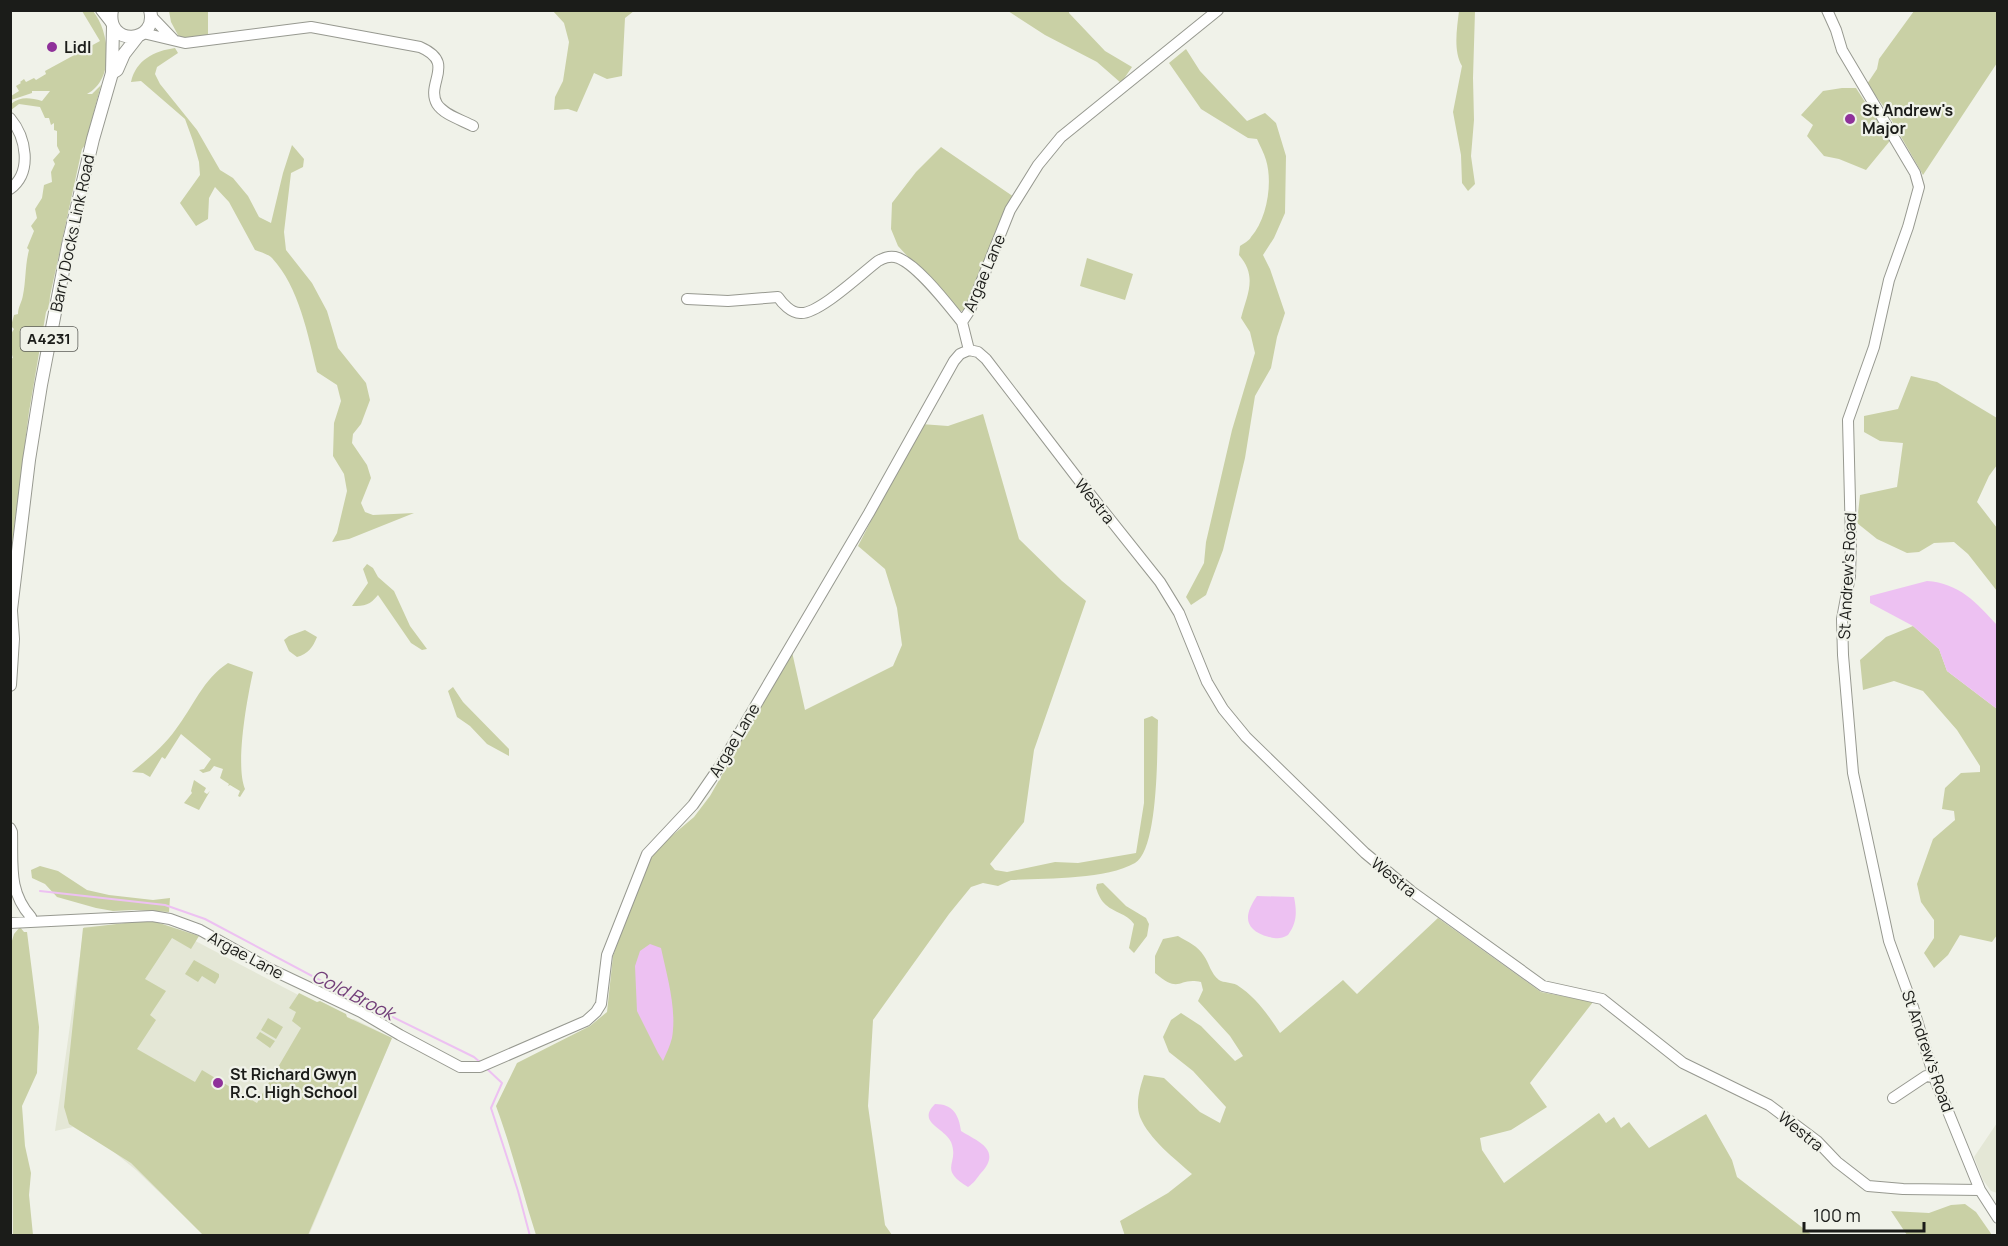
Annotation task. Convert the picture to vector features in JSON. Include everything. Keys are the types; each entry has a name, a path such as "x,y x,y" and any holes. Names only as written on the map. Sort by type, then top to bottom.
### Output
{"main road":[{"name":"A4231","path":"112,10 113,25"},
{"name":"A4231","path":"141,35 150,22 151,13"},
{"path":"113,25 120,34 126,37 141,35"},
{"name":"Barry Docks Link Road","path":"10,685 13,639 11,613 29,460 60,284 87,166 112,72 113,25"},
{"name":"Barry Docks Link Road","path":"112,72 117,70 124,54 141,35"}],"street":[{"path":"101,10 113,25"},
{"name":"Argae Lane","path":"10,917 58,919 152,916 170,920 200,930 268,968 361,1012 460,1066 483,1066 586,1021 601,1004 607,955 647,854 693,805 720,766 863,523 954,361 960,354 969,350 962,322 1010,210 1044,158 1061,137 1218,10"},
{"name":"St Andrew's Road","path":"1832,12 1842,50 1916,173 1919,187 1908,226 1888,280 1874,347 1848,420 1851,541 1850,576 1842,619 1842,646 1853,773 1889,941 1913,1007 1934,1077 1980,1190 1998,1218"},
{"path":"151,13 168,34 177,41"},
{"path":"141,35 185,43 311,27 420,47 430,52 439,66 435,98 438,105 445,112 473,126"},
{"path":"10,118 18,127 25,151 21,180 10,189"},
{"path":"687,299 728,301 778,297 790,309 800,313 813,310 888,256 898,257 914,268 962,322"},
{"name":"Westra","path":"969,350 978,352 986,358 1160,582 1179,613 1207,682 1223,710 1246,737 1365,853 1411,891 1543,986 1602,999 1683,1063 1769,1105 1817,1141 1837,1162 1868,1186 1903,1190 1980,1190"},
{"path":"10,828 13,885 18,898 31,917"},
{"name":"Argae Lane","path":"10,923 50,922 58,919"},
{"path":"1893,1098 1926,1076 1934,1077"}],"shaded area":[{"path":"1927,581 1949,586 1967,595 1997,625 1997,709 1947,671 1939,649 1913,626 1870,603 1870,596"},
{"path":"1257,896 1294,897 1296,917 1288,935 1279,938 1269,937 1251,926 1248,921 1249,910"},
{"name":"St Richard Gwyn R.C. High School","path":"139,924 184,935 348,1021 354,1019 392,1038 309,1235 204,1235 136,1170 109,1148 73,1127 55,1131 84,927"},
{"path":"650,944 661,948 672,1004 672,1038 663,1061 637,1011 635,966 640,951"},
{"path":"935,1104 951,1108 957,1115 961,1131 981,1143 989,1153 987,1165 968,1187 959,1181 951,1170 953,1150 951,1142 930,1121 930,1111"},
{"path":"1997,1123 1997,1193 1991,1191 1983,1180 1974,1157"}],"green space":[{"path":"82,11 93,11 99,20 106,43 106,67 96,87 87,94 92,94 101,85 82,149 49,307 46,312 29,412 11,553 10,359 13,358 10,343 14,329 11,326 14,315 18,314 25,284 29,250 27,248 34,231 31,226 37,218 35,209 42,198 44,185 52,182 51,172 55,164 53,160 60,152 54,123 51,125 49,118 45,118 40,107 19,104 11,110 11,104 15,101 26,98 42,101 50,91 32,91 32,93 11,100 11,96 19,91 16,86 24,79 26,82 34,78 36,80 46,74 45,71 100,41"},
{"path":"169,11 208,11 208,35 188,39 179,37 171,22"},
{"path":"553,11 634,11 625,18 622,76 607,79 594,73 577,112 568,109 554,110 555,97 563,81 569,42 564,23"},
{"path":"1008,11 1069,11 1105,51 1132,67 1121,83 1097,62 1045,35"},
{"path":"1459,11 1475,11 1474,120 1471,156 1475,184 1468,191 1462,183 1461,155 1453,112 1462,66 1457,53"},
{"path":"1914,11 1997,11 1997,63 1923,175 1884,107 1867,84 1877,69 1879,59"},
{"path":"175,48 178,53 157,67 155,74 160,84 197,130 220,170 233,178 248,196 259,217 271,223 292,145 304,159 303,167 291,173 284,232 286,250 312,283 327,311 338,348 366,383 370,400 361,424 353,434 352,443 367,465 371,478 361,503 365,512 373,515 414,513 349,539 332,542 337,533 347,491 344,474 333,456 334,423 341,401 337,385 317,372 301,312 289,283 272,258 255,250 229,202 215,187 209,198 208,219 196,226 180,203 200,175 199,162 185,119 141,81 131,82 137,68 147,58 160,51"},
{"path":"1186,49 1200,71 1247,121 1265,113 1276,123 1286,156 1285,213 1274,238 1263,255 1285,313 1277,337 1271,368 1255,396 1245,458 1223,550 1206,595 1191,605 1186,597 1204,563 1206,542 1232,430 1255,353 1250,332 1241,318 1250,278 1245,263 1239,255 1240,246 1248,241 1257,229 1265,211 1269,179 1266,160 1257,139 1248,138 1201,109 1169,63"},
{"path":"1856,88 1889,139 1866,170 1839,159 1824,156 1807,136 1813,125 1801,115 1823,91"},
{"path":"941,147 1014,197 966,309 959,312 898,246 891,229 892,203 916,172"},
{"path":"1087,258 1133,274 1125,300 1080,286"},
{"path":"1911,376 1937,382 1997,418 1997,465 1989,476 1977,502 1997,528 1997,591 1968,554 1954,542 1934,543 1919,552 1907,553 1877,539 1857,523 1860,495 1897,487 1903,443 1880,441 1864,432 1864,416 1898,409"},
{"path":"983,414 1019,539 1086,601 1034,750 1024,822 990,864 995,870 1007,872 1055,862 1078,863 1136,853 1144,803 1144,719 1152,716 1158,720 1157,774 1153,819 1143,854 1135,863 1108,873 1011,880 998,886 983,883 971,887 873,1020 868,1106 885,1225 892,1235 536,1235 496,1106 517,1063 590,1026 607,1012 613,956 649,855 694,817 710,796 792,652 805,710 893,666 902,645 897,608 885,569 858,546 921,424 948,426"},
{"path":"367,564 394,591 410,626 427,649 422,650 411,643 378,595 367,604 352,606 368,583 363,569"},
{"path":"1913,626 1939,649 1947,671 1997,709 1997,935 1992,942 1960,935 1948,955 1934,968 1924,953 1934,938 1934,920 1921,902 1917,884 1933,839 1955,820 1954,811 1942,809 1945,788 1961,773 1980,772 1980,766 1957,730 1923,691 1894,681 1863,690 1860,660 1886,637"},
{"path":"305,630 317,637 310,650 297,657 289,651 284,640"},
{"path":"228,663 253,672 245,715 242,749 242,778 245,789 240,797 238,796 240,791 228,786 229,784 220,778 223,769 214,766 210,771 203,773 199,770 204,769 211,759 181,734 165,759 162,757 150,777 143,773 132,772 166,741 205,685"},
{"path":"453,687 463,702 509,749 509,756 487,744 470,726 457,717 448,691"},
{"path":"194,780 206,788 204,792 207,794 210,791 199,810 184,803 192,793"},
{"path":"40,866 58,871 87,890 153,900 170,898 169,912 113,911 57,897 45,884 32,878 31,870"},
{"path":"1103,883 1126,906 1146,918 1149,924 1147,936 1134,953 1129,948 1134,924 1103,902 1096,888 1097,884"},
{"path":"1438,918 1541,992 1593,1002 1530,1083 1547,1107 1511,1130 1480,1138 1482,1150 1504,1183 1599,1113 1606,1123 1614,1117 1621,1128 1629,1122 1649,1148 1706,1114 1732,1160 1737,1177 1812,1235 1125,1236 1120,1221 1168,1193 1192,1174 1156,1141 1140,1117 1138,1101 1144,1075 1164,1078 1200,1112 1220,1123 1226,1107 1193,1071 1169,1052 1163,1037 1171,1020 1181,1013 1201,1026 1235,1061 1243,1056 1230,1036 1198,1001 1203,990 1201,982 1175,984 1155,973 1155,956 1163,939 1178,936 1196,947 1204,956 1216,978 1237,985 1250,995 1280,1033 1343,980 1357,994"},
{"name":"St Richard Gwyn R.C. High School","path":"150,920 199,936 191,949 172,938 145,979 166,991 150,1015 156,1020 137,1049 195,1082 202,1070 257,1103 301,1028 292,1021 296,1012 289,1008 299,993 317,1002 320,1001 346,1014 347,1017 392,1038 308,1235 203,1235 131,1163 69,1124 64,1107 83,928"},
{"path":"20,927 27,932 39,1027 37,1073 22,1106 25,1146 31,1173 29,1195 33,1235 13,1235 11,944 14,934"},
{"path":"194,960 219,974 215,984 202,976 198,982 185,974"},
{"path":"268,1018 283,1027 276,1039 261,1030"},
{"path":"260,1032 275,1041 270,1048 256,1038"},
{"path":"1965,1204 1976,1212 1992,1235 1907,1235 1891,1211 1929,1213 1951,1205"}],"waterway":[{"name":"Cold Brook","path":"40,891 165,905 205,919 346,994 474,1057 481,1063"},
{"name":"Cold Brook","path":"485,1067 502,1083 491,1108 530,1236"}],"place":[{"name":"Lidl","path":"52,47"},
{"name":"St Andrew's Major","path":"1850,119"},
{"name":"St Richard Gwyn R.C. High School","path":"218,1083"}]}
